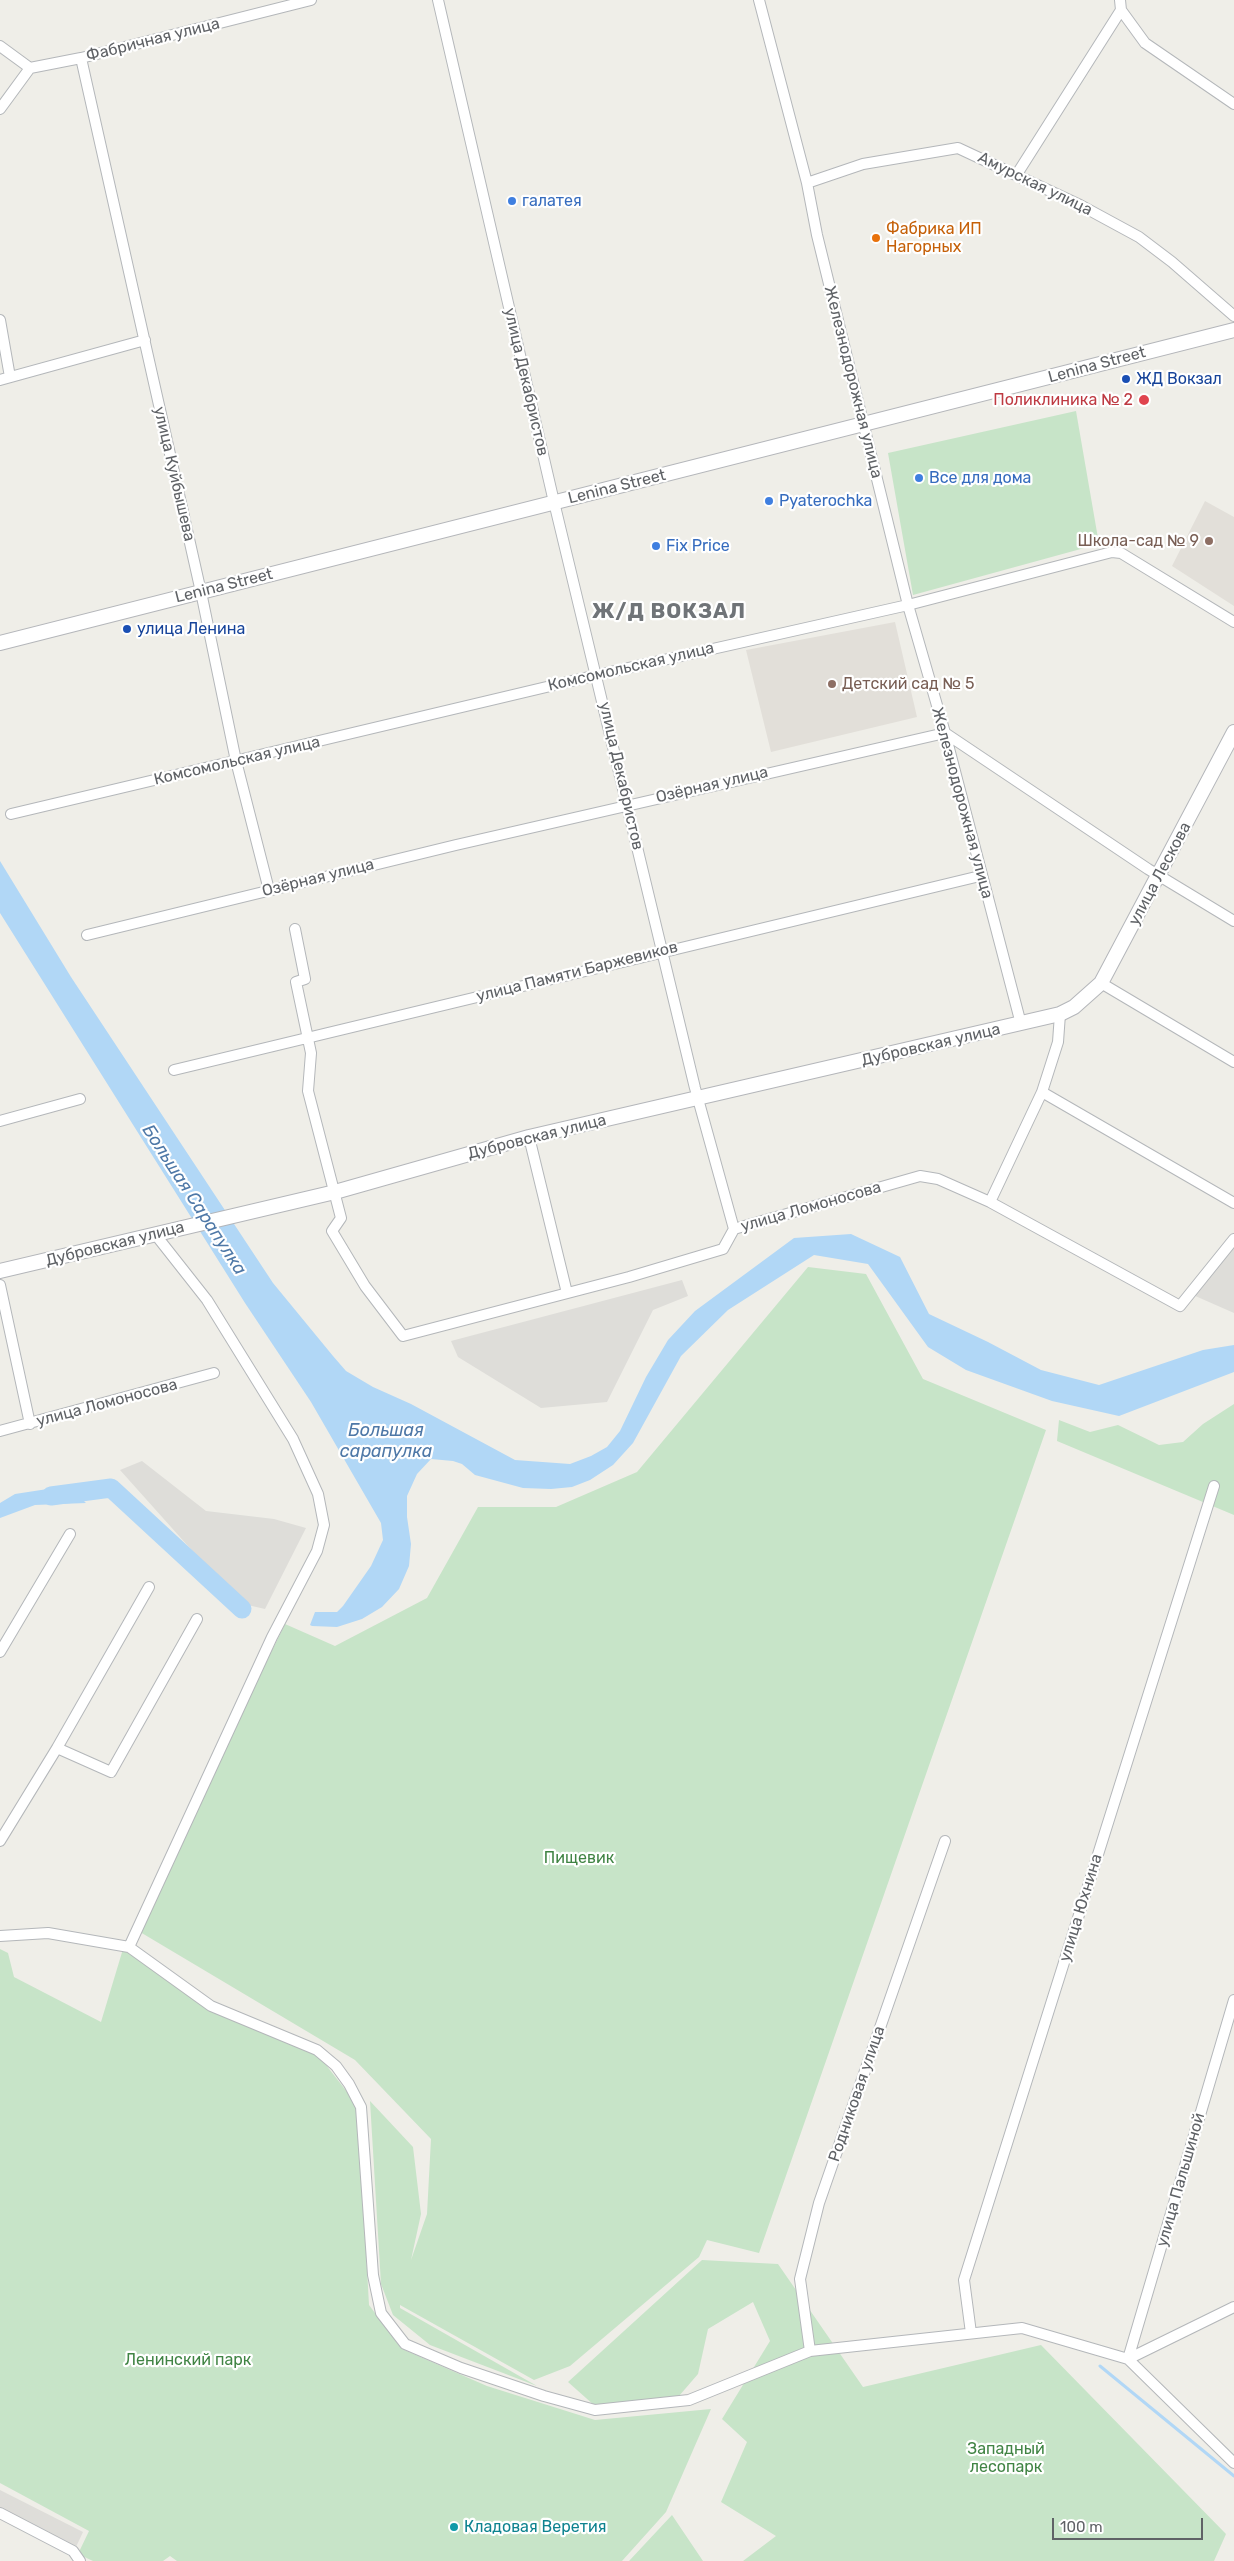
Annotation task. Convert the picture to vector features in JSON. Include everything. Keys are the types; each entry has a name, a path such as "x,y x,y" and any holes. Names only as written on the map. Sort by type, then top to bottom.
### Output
{"street":[{"name":"Фабричная улица","path":"30,68 81,58 311,0"},
{"name":"улица Декабристов","path":"438,0 554,502 662,951 698,1098 734,1229"},
{"name":"Железнодорожная улица","path":"759,0 807,183 817,235 908,604 945,733 980,876 1020,1024"},
{"path":"1017,174 1120,5 1145,43 1234,104"},
{"path":"0,46 30,68 0,109"},
{"name":"улица Куйбышева","path":"81,58 201,592 236,761 269,890"},
{"name":"Амурская улица","path":"807,183 863,164 958,148 1017,174 1139,237 1172,262 1234,316"},
{"path":"0,320 5,379 145,340"},
{"name":"Lenina Street","path":"0,644 554,502 864,426 1234,330"},
{"name":"Комсомольская улица","path":"11,814 596,674 908,604 1112,552 1121,553 1234,622"},
{"name":"улица Лескова","path":"1074,1007 1101,983 1160,876 1234,732"},
{"path":"945,733 1160,876 1234,921"},
{"name":"Озёрная улица","path":"87,935 628,805 945,733"},
{"name":"улица Памяти Баржевиков","path":"174,1070 980,876"},
{"path":"295,929 304,979 296,982 310,1053 308,1091 335,1192"},
{"path":"1101,983 1234,1062"},
{"name":"Дубровская улица","path":"0,1271 266,1206 335,1192 529,1137 1020,1024 1060,1014 1074,1007"},
{"path":"990,1202 1042,1092 1058,1042 1060,1014"},
{"path":"1042,1092 1234,1203"},
{"path":"0,1121 80,1099"},
{"path":"529,1137 568,1293"},
{"name":"улица Ломоносова","path":"335,1192 341,1218 332,1231 365,1286 403,1336 568,1293 723,1249 734,1229 920,1176 938,1180 990,1202 1180,1306 1234,1239"},
{"path":"129,1947 272,1637 317,1551 324,1525 318,1494 293,1439 207,1300 161,1232"},
{"path":"0,1285 30,1424"},
{"name":"улица Ломоносова","path":"0,1431 214,1373"},
{"name":"улица Юхнина","path":"971,2333 964,2280 1214,1486"},
{"path":"0,1652 70,1534"},
{"path":"0,1841 57,1748 149,1587"},
{"path":"57,1748 111,1772 197,1619"},
{"name":"Родниковая улица","path":"810,2351 800,2279 819,2203 945,1842"},
{"path":"0,1936 48,1933 129,1947 211,2006 317,2050 336,2066 349,2084 361,2108 373,2275 381,2313 405,2344 461,2368 544,2396 595,2410 689,2400 786,2359 810,2351 1022,2328 1128,2359 1234,2463"},
{"name":"улица Пальшиной","path":"1128,2359 1234,2000"},
{"path":"1128,2359 1234,2307"},
{"path":"0,2513 73,2551 80,2561"}],"shaded area":[{"name":"Школа-сад № 9","path":"1205,501 1234,517 1234,606 1172,566"},
{"name":"Детский сад № 5","path":"895,622 917,717 771,752 746,650"},
{"path":"1234,1247 1234,1313 1193,1295"},
{"path":"682,1280 688,1296 653,1310 607,1402 541,1408 458,1357 451,1341"},
{"path":"142,1461 206,1511 274,1519 306,1528 265,1609 239,1603 120,1470"},
{"path":"0,2490 83,2532 76,2547 0,2509"}],"green space":[{"path":"1076,411 1099,544 913,595 888,453"},
{"name":"Пищевик","path":"808,1267 866,1274 923,1379 1046,1430 759,2253 707,2240 699,2257 570,2366 534,2380 400,2305 400,2308 537,2386 430,2345 393,2315 381,2284 370,2101 413,2147 421,2214 411,2260 427,2214 431,2139 355,2060 135,1929 285,1624 335,1646 427,1598 478,1507 556,1507 637,1472"},
{"path":"1234,1404 1234,1515 1057,1441 1059,1420 1090,1432 1118,1425 1159,1445 1183,1442 1203,1424"},
{"name":"Ленинский парк","path":"0,1949 8,1953 14,1977 101,2022 123,1949 196,2000 312,2047 358,2106 369,2305 402,2349 487,2386 595,2420 711,2409 666,2512 622,2561 177,2561 170,2556 163,2561 93,2561 78,2554 89,2531 0,2483"},
{"name":"Западный лесопарк","path":"702,2260 778,2264 863,2387 1041,2345 1226,2534 1214,2561 743,2561 776,2536 721,2502 747,2442 722,2419 770,2341 753,2302 708,2329 698,2374 679,2396 595,2406 568,2382"},
{"path":"672,2515 703,2561 629,2561"}],"water":[{"name":"Большая сарапулка","path":"0,861 71,977 273,1283 333,1356 346,1371 373,1387 411,1404 515,1460 570,1464 607,1447 620,1431 646,1377 668,1340 695,1311 794,1238 851,1234 900,1257 929,1314 1041,1370 1099,1385 1203,1350 1234,1345 1234,1372 1119,1416 1052,1401 966,1370 928,1347 868,1264 814,1255 728,1310 681,1356 633,1443 613,1465 590,1480 572,1487 551,1489 523,1488 475,1475 462,1464 453,1461 431,1459 417,1474 407,1496 407,1517 411,1544 409,1566 399,1589 382,1607 362,1619 337,1627 312,1626 310,1625 315,1612 337,1612 343,1606 371,1566 383,1540 381,1523 311,1402 245,1303 0,913"},
{"path":"54,1488 76,1493 86,1503 35,1505 0,1518 0,1503 15,1494"}],"waterway":[{"name":"Большая Сарапулка","path":"51,1496 111,1488 242,1609"},
{"path":"1100,2366 1234,2476"}],"place":[{"name":"галатея","path":"512,201"},
{"name":"Фабрика ИП Нагорных","path":"876,238"},
{"name":"ЖД Вокзал","path":"1126,379"},
{"name":"Поликлиника № 2","path":"1144,400"},
{"name":"Все для дома","path":"919,478"},
{"name":"Pyaterochka","path":"769,501"},
{"name":"Школа-сад № 9","path":"1209,541"},
{"name":"Fix Price","path":"656,546"},
{"name":"улица Ленина","path":"127,629"},
{"name":"Детский сад № 5","path":"832,684"},
{"name":"Кладовая Веретия","path":"454,2527"}],"district":[{"name":"Ж/Д ВОКЗАЛ","path":"669,612"}]}
